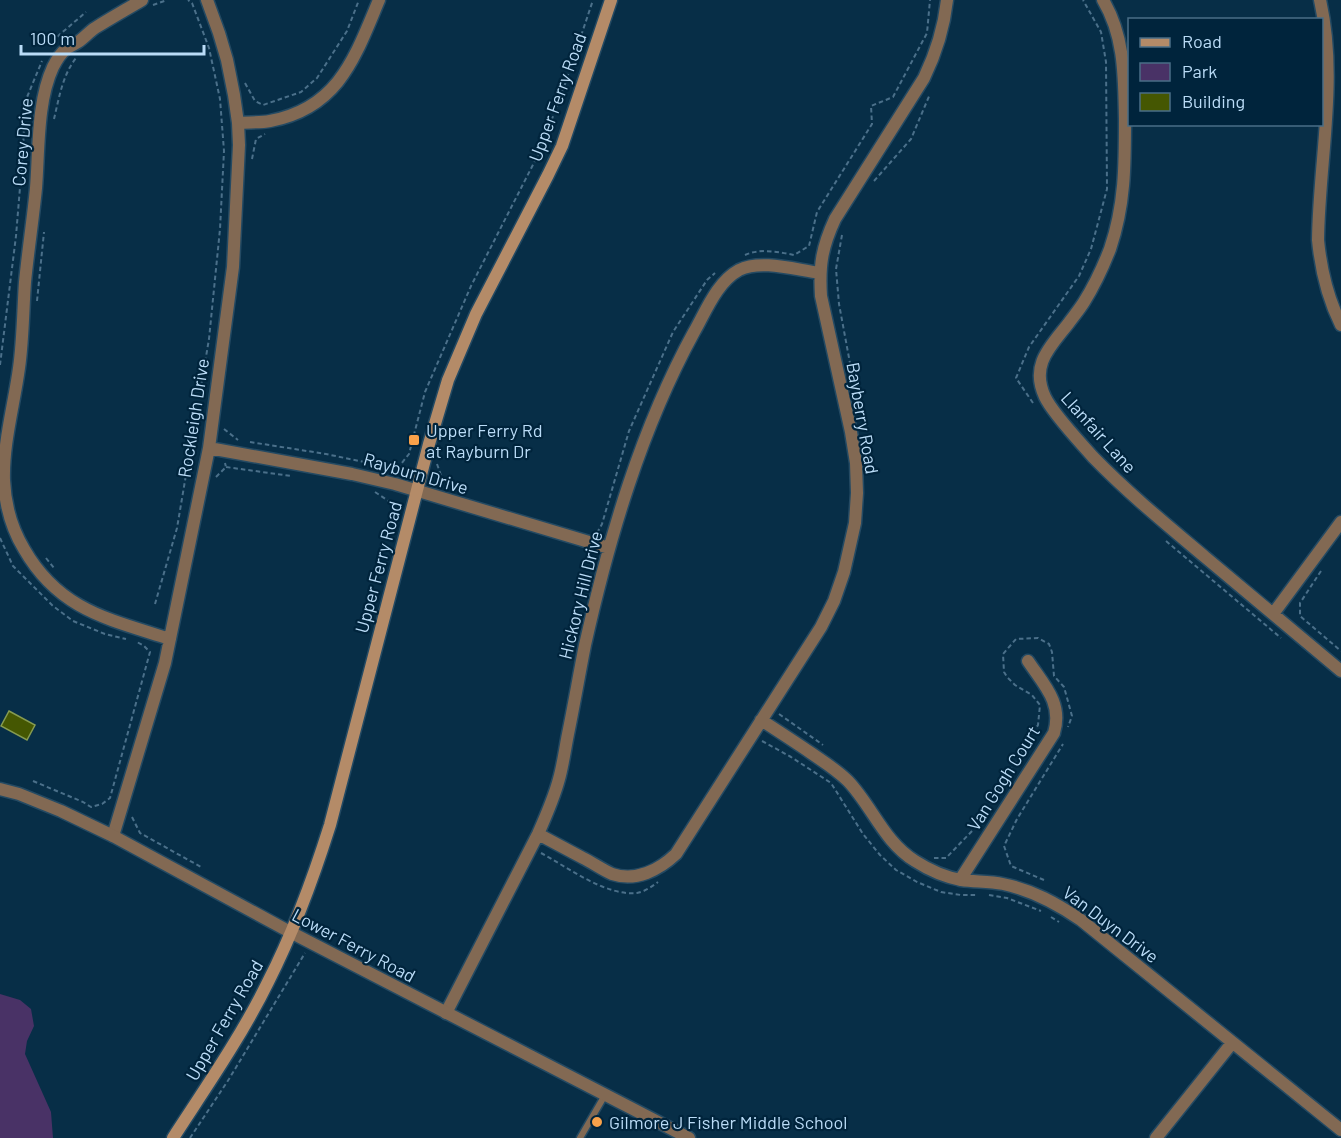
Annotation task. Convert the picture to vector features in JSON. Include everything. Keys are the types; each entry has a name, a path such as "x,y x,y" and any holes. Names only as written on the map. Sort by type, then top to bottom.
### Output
{"main road":[{"name":"Upper Ferry Road","path":"173,1138 246,1023 292,933 330,825 429,444 448,380 476,314 561,146 611,0"}],"street":[{"name":"Rockleigh Drive","path":"113,836 165,663 209,448 233,267 238,123 227,60 207,0"},
{"path":"238,123 268,122 287,117 322,98 347,70 379,0"},
{"name":"Bayberry Road","path":"542,837 614,874 640,875 654,871 666,863 676,854 821,627 834,601 844,572 855,523 856,463 821,296 822,255 835,219 933,60 945,19 947,0"},
{"name":"Llanfair Lane","path":"1103,0 1115,24 1122,48 1124,69 1125,172 1122,201 1109,250 1098,276 1079,308 1047,350 1041,367 1044,397 1084,447 1138,501 1341,671"},
{"path":"1320,0 1328,48 1328,77 1318,240 1324,284 1341,325"},
{"name":"Corey Drive","path":"146,3 94,29 66,49 54,65 48,81 42,102 19,367 4,460 4,482 13,527 23,548 46,580 71,601 99,617 170,639"},
{"name":"Hickory Hill Drive","path":"446,1013 542,837 560,777 581,664 609,548 630,483 663,397 688,343 722,284 741,269 766,265 820,273"},
{"name":"Rayburn Drive","path":"209,448 352,474 609,548"},
{"path":"1274,614 1341,522"},
{"name":"Van Gogh Court","path":"960,880 1054,733 1057,723 1054,702 1028,661"},
{"name":"Van Duyn Drive","path":"761,720 833,767 848,781 887,836 905,854 928,869 960,880 999,883 1022,888 1062,907 1341,1130"},
{"name":"Lower Ferry Road","path":"0,789 61,811 113,836 309,942 689,1138"},
{"path":"1156,1138 1232,1043"}],"lane":[{"path":"580,1138 605,1095"}],"path":[{"path":"146,3 167,0"},
{"path":"155,604 177,528 209,339 220,229 224,151 220,99 209,48 192,3 188,0"},
{"path":"255,101 263,105 301,92 317,78 347,31 358,0"},
{"path":"248,442 326,454 397,469 410,454 425,392 471,286 540,151 593,0"},
{"path":"1036,407 1016,378 1029,347 1079,276 1091,249 1107,189 1106,62 1101,32 1083,0"},
{"path":"52,125 64,82 74,61 80,55"},
{"path":"874,181 911,140 931,91"},
{"path":"251,164 256,139 270,132"},
{"path":"844,225 836,269 839,304 853,380"},
{"path":"37,306 45,226"},
{"path":"223,421 224,430 237,440"},
{"path":"216,477 225,467 224,451"},
{"path":"225,467 297,477"},
{"path":"368,487 390,502 412,509"},
{"path":"0,538 13,566 53,606 73,621 105,634 134,641 150,652 110,798 102,804 91,807 33,781"},
{"path":"1162,538 1288,643"},
{"path":"44,556 56,570"},
{"path":"1323,568 1300,603 1300,616 1341,651"},
{"path":"928,858 946,858 974,830 1038,725 1040,705 1032,695 1016,685 1004,672 1003,654 1016,639 1038,638 1049,644 1054,676 1064,687 1072,716 1069,726"},
{"path":"783,708 779,715 826,747"},
{"path":"1044,879 1011,867 1004,846 1017,819 1065,737"},
{"path":"762,741 831,783 863,834 896,870 941,892 961,895 983,894 1007,898 1044,912 1059,922"},
{"path":"132,816 140,832 201,867"},
{"path":"542,837 542,853 599,886 639,893 661,880"},
{"path":"190,1138 229,1079 303,956 309,942"}],"green space":[{"path":"0,994 20,1000 31,1009 34,1026 27,1041 25,1054 51,1112 53,1138 0,1138"}],"building":[{"path":"9,711 35,725 27,740 1,726"}],"place":[{"name":"Upper Ferry Rd at Rayburn Dr","path":"414,440"},
{"name":"Gilmore J Fisher Middle School","path":"597,1122"}]}
